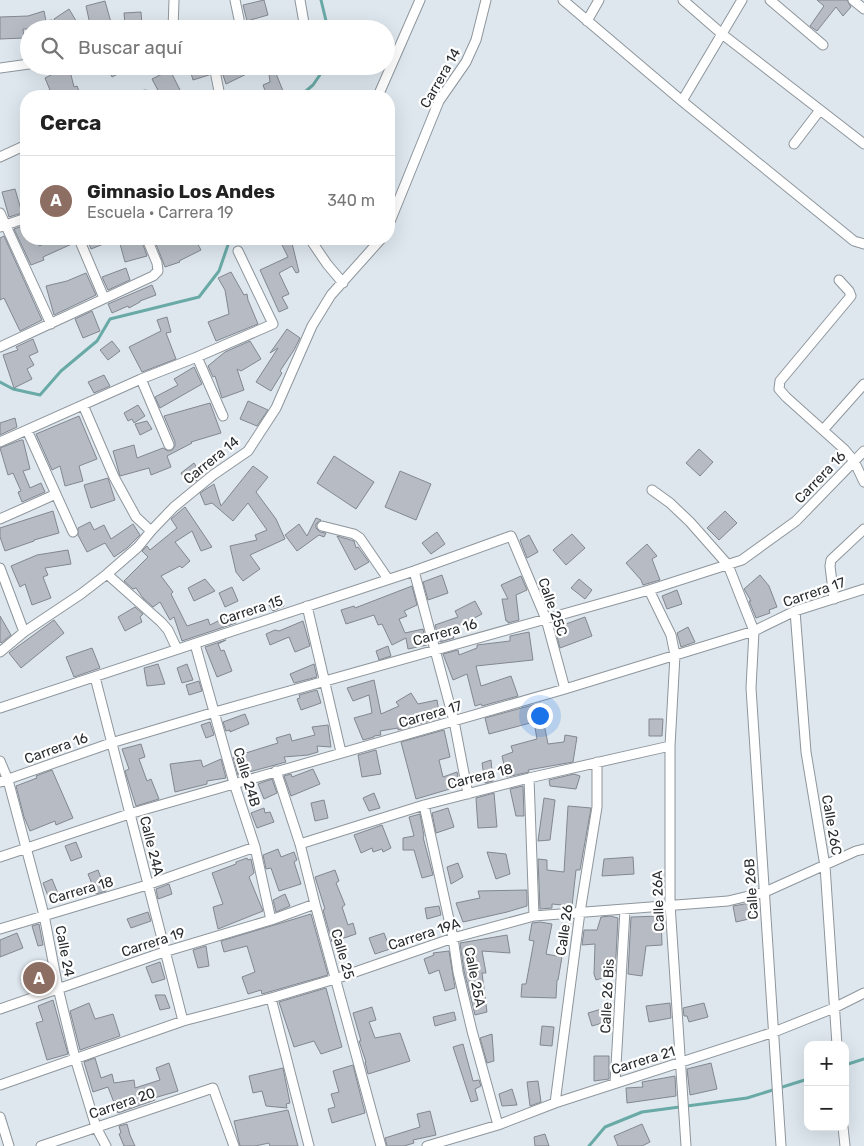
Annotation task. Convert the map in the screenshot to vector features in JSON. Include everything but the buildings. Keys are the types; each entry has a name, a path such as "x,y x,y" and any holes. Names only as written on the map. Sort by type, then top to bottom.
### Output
{"street":[{"path":"173,20 174,0"},
{"path":"235,0 239,20"},
{"path":"300,0 303,20"},
{"path":"395,57 420,0"},
{"name":"Carrera 14","path":"395,209 439,101 466,62 476,40 486,0"},
{"path":"563,0 682,101 854,241 864,244"},
{"path":"587,21 599,0"},
{"path":"683,0 722,34 864,144"},
{"path":"682,101 742,0"},
{"path":"770,0 824,45"},
{"path":"853,0 864,9"},
{"path":"0,68 20,65"},
{"path":"216,75 219,90"},
{"path":"381,90 387,75"},
{"path":"794,144 820,110"},
{"path":"0,156 20,148"},
{"path":"0,213 3,226 51,324"},
{"path":"3,226 20,220"},
{"path":"82,245 104,298"},
{"path":"0,347 153,276 158,271 150,245"},
{"path":"314,245 343,283"},
{"name":"Carrera 14","path":"0,652 24,632 81,594 107,574 138,547 151,530 174,508 205,482 248,451 276,408 312,326 331,296 376,245"},
{"path":"0,442 140,379 197,357 272,324 238,251"},
{"path":"839,280 851,296 780,381 779,388 786,397 844,449 854,461 864,482"},
{"path":"197,357 223,416"},
{"path":"140,379 169,445"},
{"path":"823,430 864,384"},
{"path":"83,405 114,477 136,517 151,530"},
{"path":"27,430 73,532"},
{"name":"Carrera 16","path":"4,781 111,743 649,590 742,560 796,521 864,451"},
{"path":"652,490 670,503 690,522 728,564 754,631"},
{"path":"0,519 56,494"},
{"path":"322,526 354,534 360,538 388,579"},
{"path":"834,599 831,560 864,529"},
{"name":"Carrera 15","path":"0,708 414,571 511,536"},
{"name":"Calle 25C","path":"511,536 546,618 565,689"},
{"path":"0,568 24,632"},
{"path":"414,571 454,721 468,794"},
{"path":"107,574 161,622 168,630 176,649"},
{"name":"Carrera 17","path":"0,857 129,814 565,689 754,631 795,611 864,589"},
{"name":"Calle 26A","path":"649,590 671,635 675,655 670,746 670,904 686,1146"},
{"path":"307,606 341,752"},
{"name":"Calle 26C","path":"795,611 806,752 825,866 837,1041"},
{"name":"Calle 26B","path":"754,631 751,688 781,1146"},
{"name":"Calle 24B","path":"194,644 234,783 255,847 271,920"},
{"name":"Calle 24A","path":"95,677 183,1021"},
{"name":"Carrera 18","path":"300,844 424,805 529,778 670,746"},
{"name":"Calle 24","path":"0,761 4,781 26,849 44,915 58,988 75,1058 96,1127 106,1146"},
{"name":"Calle 26","path":"555,1103 596,807 597,762"},
{"name":"Calle 25","path":"276,771 300,844 381,1146"},
{"path":"529,778 534,916"},
{"name":"Calle 25A","path":"424,805 453,938 458,972 498,1125"},
{"name":"Carrera 18","path":"0,929 147,885 255,847"},
{"name":"Carrera 19A","path":"0,1085 183,1021 272,998 335,979 453,938 534,916 728,901 765,892 864,849"},
{"name":"Carrera 19","path":"0,1008 164,952 271,920 315,904"},
{"name":"Calle 26 Bis","path":"616,1083 625,910"},
{"name":"Carrera 21","path":"427,1146 498,1125 555,1103 774,1032 834,1008 864,993"},
{"path":"272,998 309,1146"},
{"name":"Carrera 20","path":"41,1146 213,1088 234,1146"},
{"path":"0,1117 9,1146"},
{"path":"843,1131 845,1146"}],"waterway":[{"path":"321,0 326,20"},
{"path":"307,90 320,75"},
{"path":"0,382 13,389 40,395 61,371 97,341 110,319 199,297 219,271 228,245"},
{"path":"849,1064 864,1059"},
{"path":"589,1146 605,1127 642,1112 747,1098 804,1080"}],"place":[{"name":"Gimnasio Los Andes","path":"39,978"}]}
